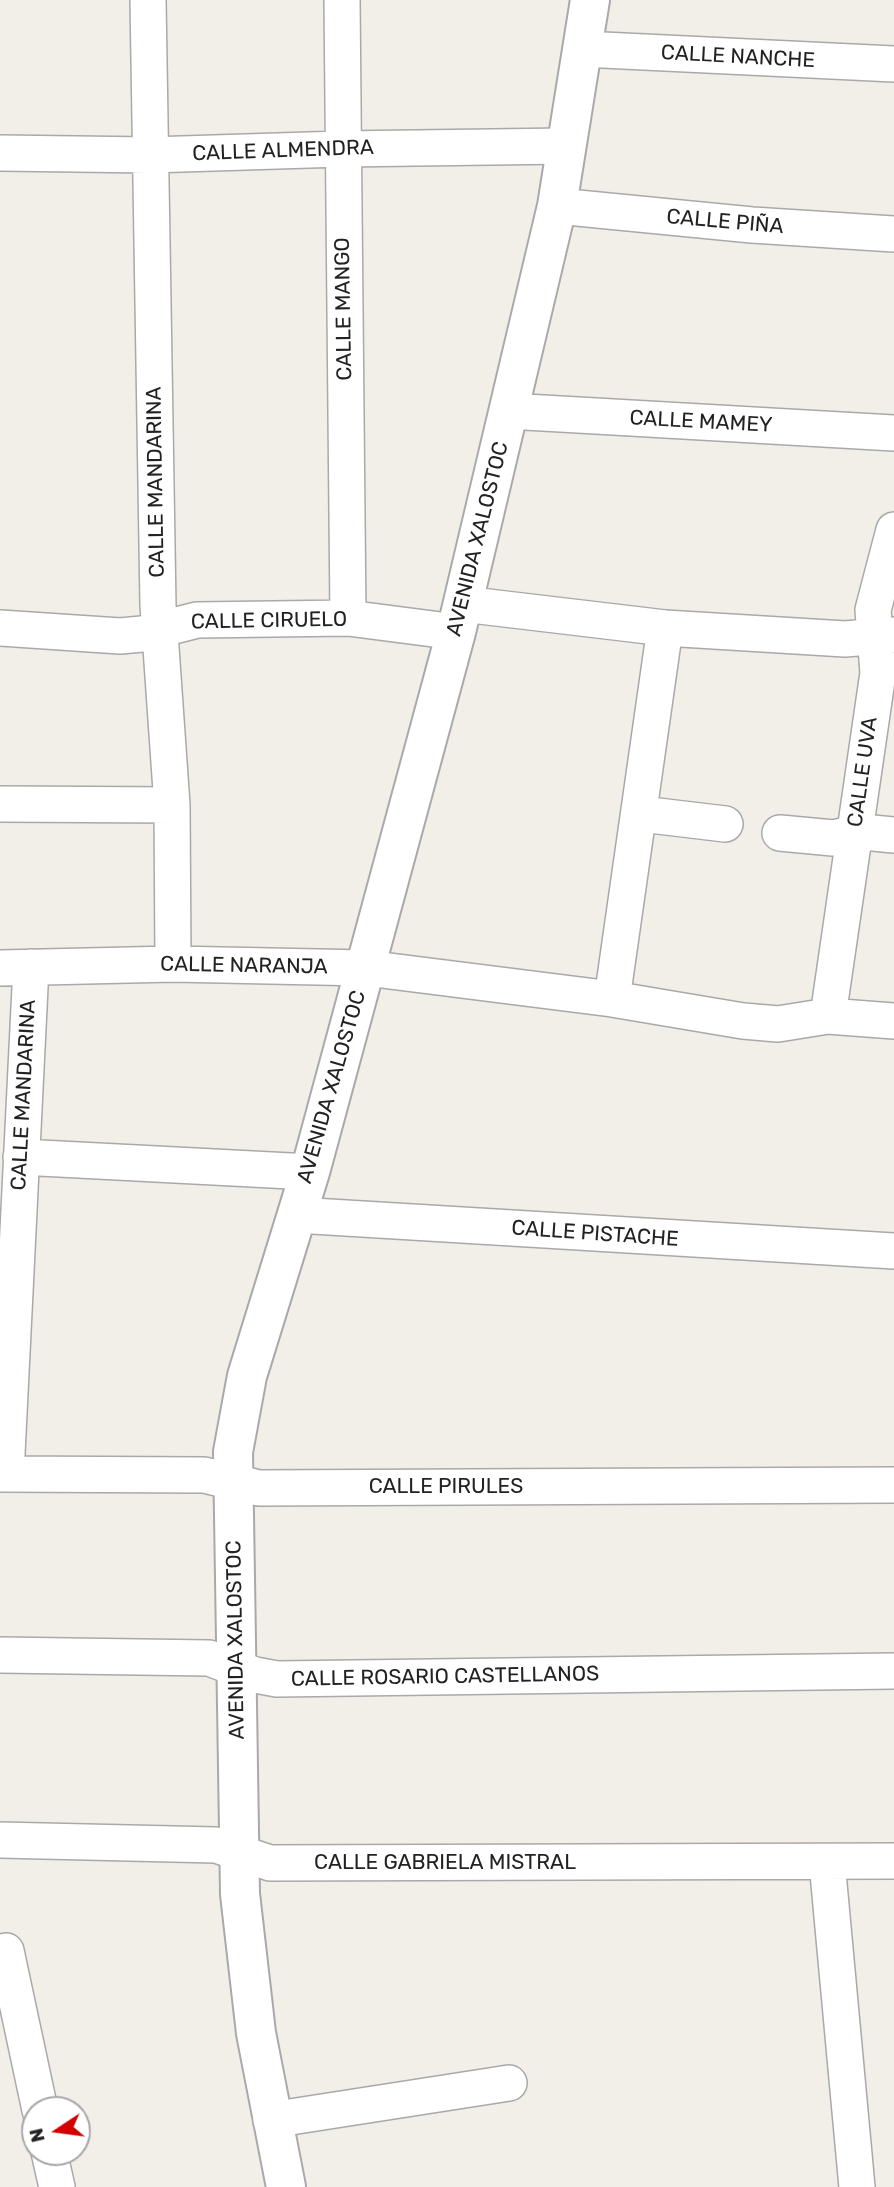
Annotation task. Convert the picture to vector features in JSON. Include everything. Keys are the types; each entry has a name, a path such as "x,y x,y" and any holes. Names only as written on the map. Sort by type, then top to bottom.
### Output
{"street":[{"name":"CALLE MANDARINA","path":"148,0 149,155 161,630 172,805 173,964"},
{"name":"CALLE MANGO","path":"342,0 341,149 348,618"},
{"name":"AVENIDA XALOSTOC","path":"286,2187 271,2120 246,1952 239,1854 233,1452 247,1376 310,1172 459,618 556,206 590,0"},
{"name":"CALLE NANCHE","path":"582,49 894,64"},
{"name":"CALLE ALMENDRA","path":"0,153 149,155 566,146"},
{"name":"CALLE PIÑA","path":"556,206 752,225 894,234"},
{"name":"CALLE MAMEY","path":"508,411 894,433"},
{"name":"CALLE UVA","path":"828,1016 884,636 873,610 894,530"},
{"name":"CALLE CIRUELO","path":"0,628 120,636 161,630 197,620 459,618 845,639 884,636"},
{"path":"612,999 641,814 665,628"},
{"path":"0,804 172,805"},
{"path":"641,814 724,824"},
{"path":"780,833 833,838 854,836 863,832 894,835"},
{"name":"CALLE NARANJA","path":"15,967 173,964 366,968 612,999 778,1024 828,1016 894,1021"},
{"name":"CALLE MANDARINA","path":"3,1474 21,1157 15,967"},
{"path":"21,1157 310,1172"},
{"name":"CALLE PISTACHE","path":"296,1215 894,1251"},
{"name":"CALLE PIRULES","path":"3,1474 204,1475 259,1488 894,1485"},
{"name":"CALLE ROSARIO CASTELLANOS","path":"0,1655 209,1658 237,1669 277,1679 894,1671"},
{"name":"CALLE GABRIELA MISTRAL","path":"0,1840 216,1845 270,1863 894,1861"},
{"path":"827,1862 857,2187"},
{"path":"6,1951 37,2096"},
{"path":"271,2120 509,2083"},
{"path":"52,2166 57,2187"}]}
